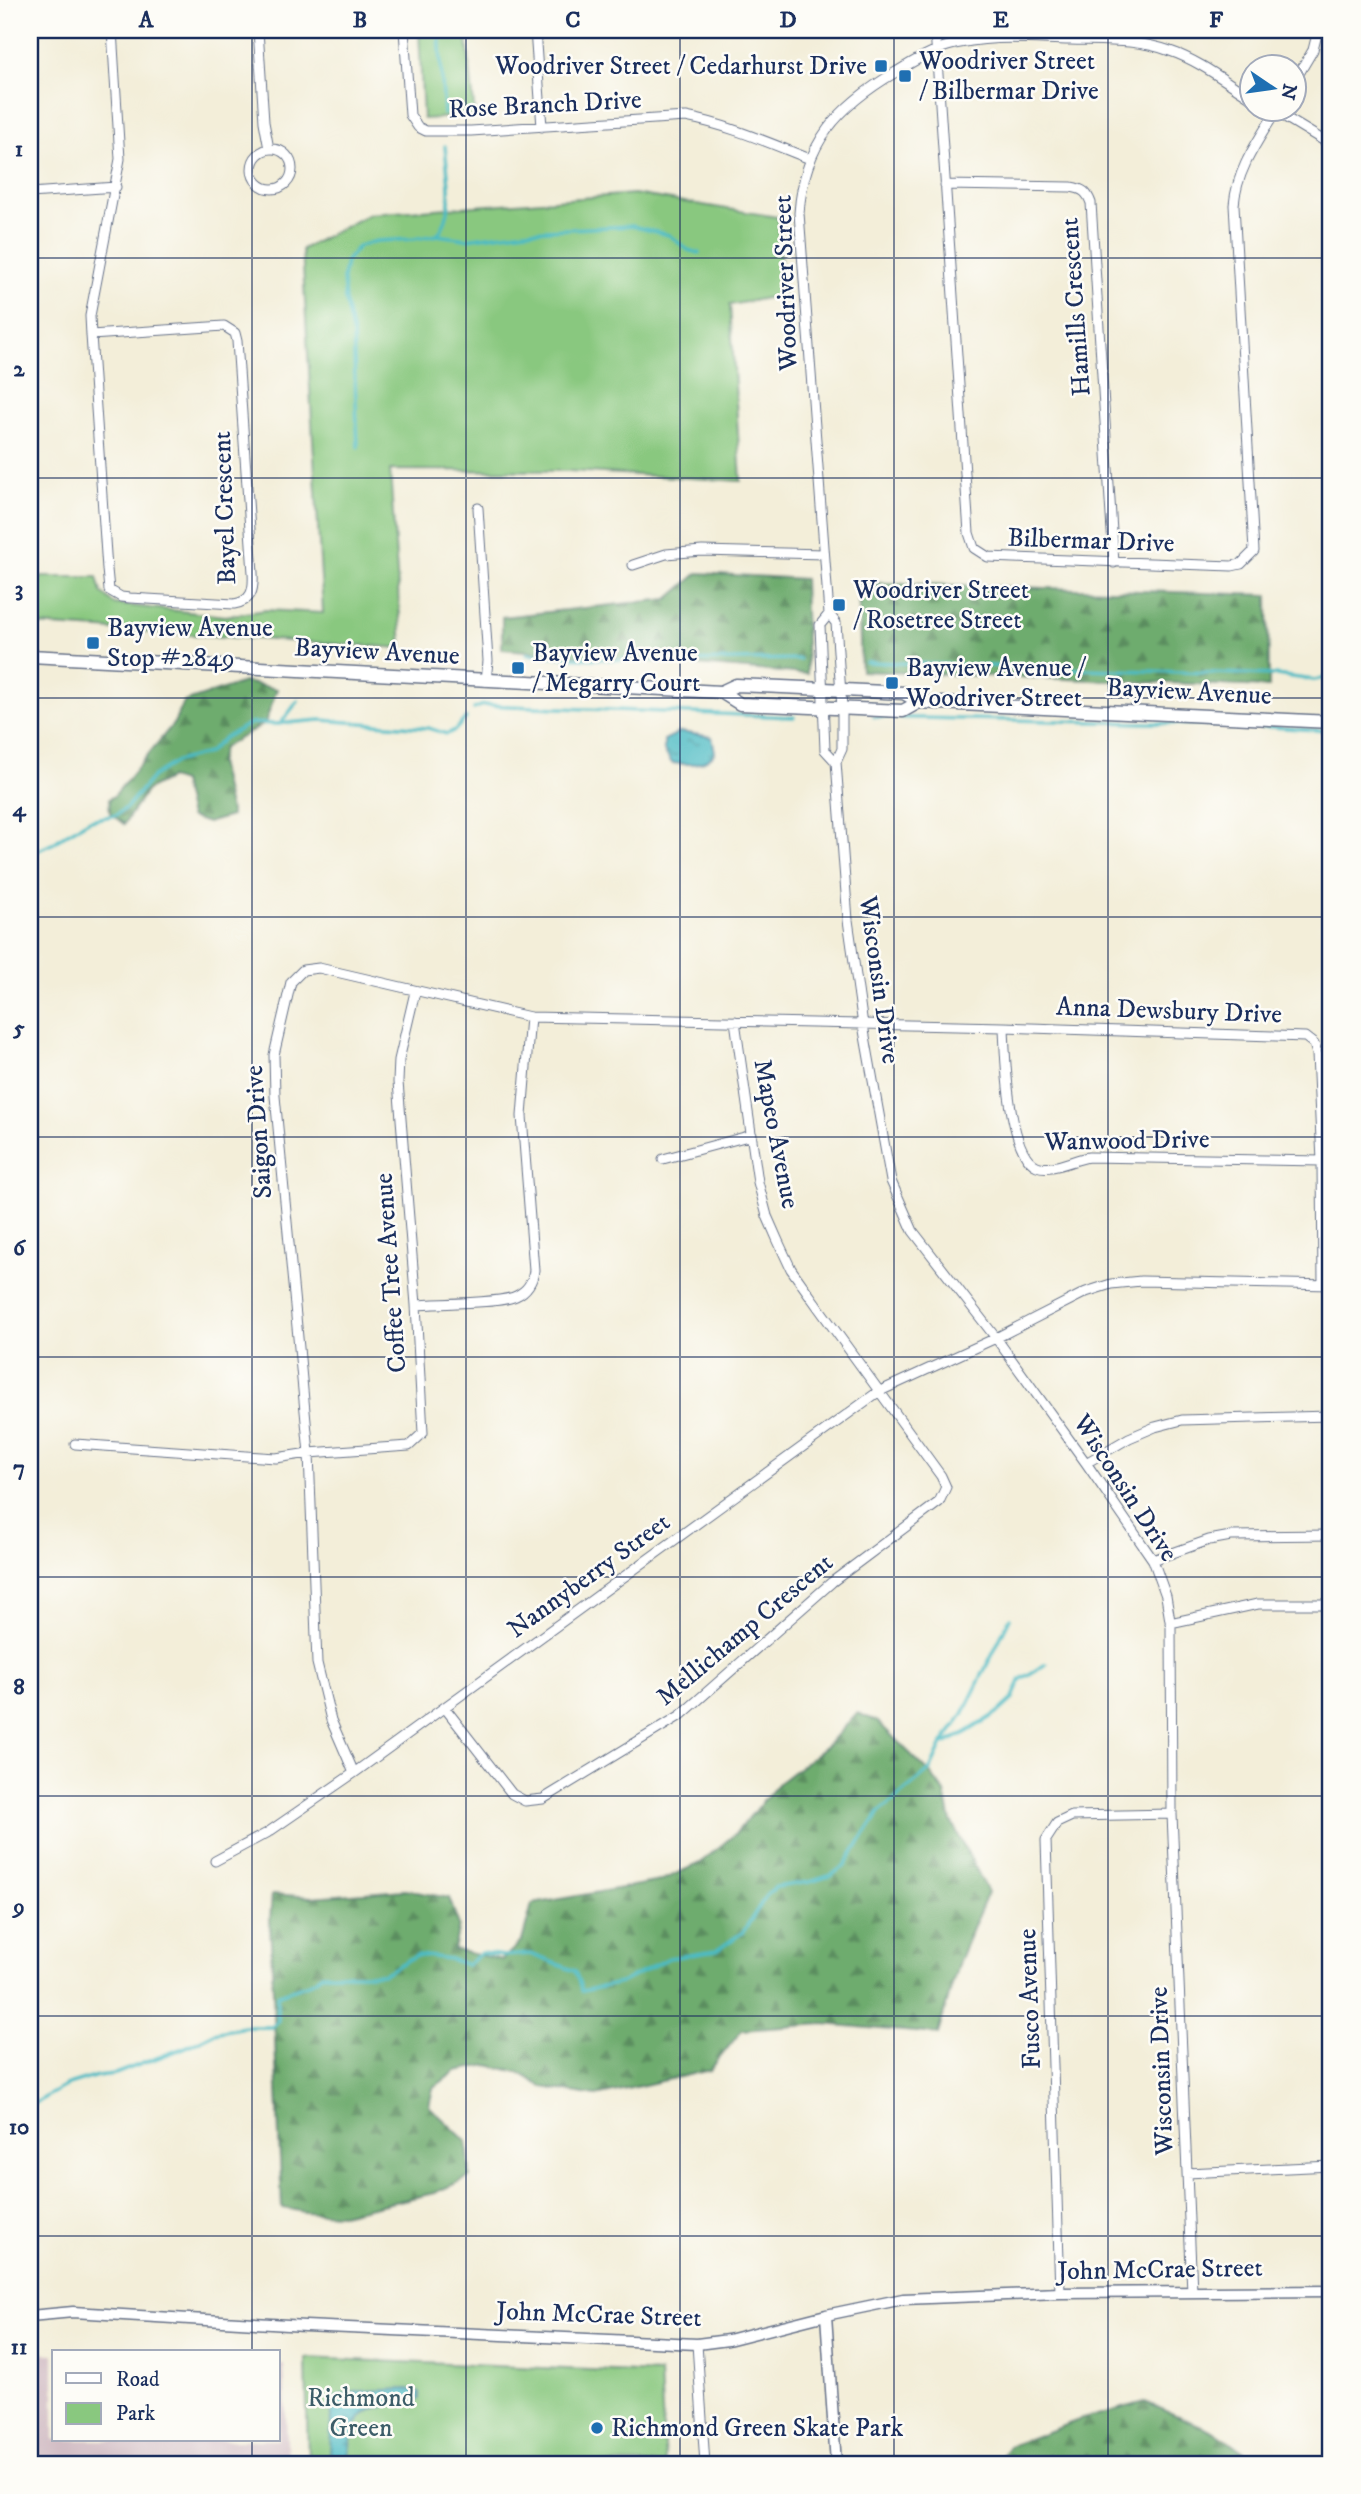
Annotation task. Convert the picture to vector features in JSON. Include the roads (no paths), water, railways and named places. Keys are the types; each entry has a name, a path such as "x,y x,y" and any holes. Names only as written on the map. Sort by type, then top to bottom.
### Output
{"main road":[{"name":"Bayview Avenue","path":"30,656 722,692 736,685 904,693 919,702 1331,722"},
{"name":"Bayview Avenue","path":"722,692 740,705 904,711 919,702"}],"street":[{"path":"91,335 91,308 116,187 120,147 111,30"},
{"path":"258,30 264,122 269,149"},
{"name":"Rose Branch Drive","path":"404,30 410,114 418,127 432,132 686,117 735,130 810,159"},
{"path":"536,30 542,127"},
{"name":"Bilbermar Drive","path":"934,30 971,542 981,554 995,559 1232,566 1241,565 1254,551 1234,205 1243,166 1267,122"},
{"path":"1308,58 1318,30"},
{"name":"Woodriver Street","path":"842,708 836,623 829,614 799,213 810,159 823,135 845,108 880,81 935,50 991,38 1135,43 1181,55 1238,90"},
{"path":"1294,122 1331,145"},
{"path":"269,149 281,151 290,160 291,167 289,179 284,184 265,188 255,180 252,167 257,155 269,149"},
{"name":"Hamills Crescent","path":"945,185 1071,187 1088,194 1091,203 1114,562"},
{"path":"30,193 116,187"},
{"name":"Bayel Crescent","path":"224,326 235,333 253,573 251,596 244,602 233,604 130,598 121,597 109,590 91,335 224,326"},
{"path":"478,508 488,661 486,681"},
{"path":"633,565 666,554 702,551 824,554"},
{"name":"Woodriver Street","path":"822,689 820,625 829,614"},
{"name":"Wisconsin Drive","path":"822,689 825,750 836,762"},
{"name":"Wisconsin Drive","path":"842,708 842,749 836,762 845,892 863,1025 888,1168 900,1203 918,1238 996,1338 1153,1560 1166,1596 1170,1623 1172,1814 1192,2292"},
{"name":"Saigon Drive","path":"354,1773 331,1720 317,1662 309,1453 275,1096 274,1055 291,982 307,969 319,968 530,1017 863,1025"},
{"name":"Coffee Tree Avenue","path":"309,1453 409,1446 423,1433 416,1305 398,1082 399,1060 415,992"},
{"path":"416,1305 509,1299 523,1292 532,1280 534,1270 522,1116 530,1017"},
{"name":"Mapeo Avenue","path":"735,1021 763,1201 791,1269 878,1392"},
{"name":"Anna Dewsbury Drive","path":"863,1025 1305,1037 1312,1042 1317,1053 1327,1285"},
{"name":"Wanwood Drive","path":"1004,1027 1006,1083 1013,1119 1026,1157 1036,1166 1048,1167 1089,1157 1322,1161"},
{"path":"663,1159 752,1135"},
{"name":"Nannyberry Street","path":"215,1861 267,1833 354,1773 878,1392 996,1338 1072,1298 1111,1284 1141,1281 1327,1285"},
{"name":"Mellichamp Crescent","path":"445,1708 512,1794 531,1801 543,1799 681,1715 832,1582 939,1502 946,1487 941,1476 878,1392"},
{"path":"1086,1463 1129,1438 1182,1420 1331,1416"},
{"path":"75,1444 276,1458 309,1453"},
{"path":"1153,1560 1209,1540 1231,1536 1331,1535"},
{"path":"1170,1623 1258,1604 1331,1604"},
{"name":"Fusco Avenue","path":"1060,2293 1046,1843 1053,1828 1069,1817 1172,1814"},
{"path":"1187,2173 1331,2166"},
{"name":"John McCrae Street","path":"30,2316 73,2312 318,2327 696,2344 728,2340 903,2299 1060,2293 1331,2291"},
{"path":"826,2315 836,2464"},
{"path":"696,2344 705,2464"}],"water":[{"path":"680,732 712,737 715,752 701,762 672,763 664,751 664,740"},
{"path":"408,2389 420,2392 420,2399 376,2408 361,2417 351,2439 347,2464 330,2464 331,2413 336,2398 343,2394 363,2391"}],"waterway":[{"path":"439,30 444,114"},
{"path":"437,235 443,226 449,205 445,146"},
{"path":"358,447 353,335 343,278 346,261 359,246 377,241 437,235 466,239 526,231 632,226 669,235 688,250 699,253"},
{"path":"527,654 629,660 800,659"},
{"path":"866,662 1276,675 1314,680 1331,677"},
{"path":"280,724 298,701"},
{"path":"474,709 483,705 794,717"},
{"path":"874,717 1238,725 1331,731"},
{"path":"30,854 54,843 90,820 116,815 126,808 153,776 177,761 208,753 224,738 251,723 321,720 428,728 447,734 466,718"},
{"path":"30,2106 65,2086 97,2076 115,2074 186,2047 214,2033 244,2027 272,2027 278,2021 277,1995 307,1985 322,1974 383,1974 417,1955 450,1959 467,1965 481,1953 504,1956 530,1954 575,1971 582,1991 621,1983 669,1958 716,1951 743,1932 768,1893 776,1887 810,1882 832,1875 844,1866 879,1813 930,1770 941,1746 963,1714 1010,1618"},
{"path":"944,1744 1000,1711 1012,1700 1021,1679 1046,1664"}],"place":[{"name":"Woodriver Street / Cedarhurst Drive","path":"881,66"},
{"name":"Woodriver Street / Bilbermar Drive","path":"905,76"},
{"name":"Woodriver Street / Rosetree Street","path":"839,605"},
{"name":"Bayview Avenue Stop #2849","path":"93,643"},
{"name":"Bayview Avenue / Megarry Court","path":"518,668"},
{"name":"Bayview Avenue / Woodriver Street","path":"892,683"},
{"name":"Richmond Green Skate Park","path":"597,2428"}],"park label":[{"name":"Richmond Green","path":"361,2413"}]}
